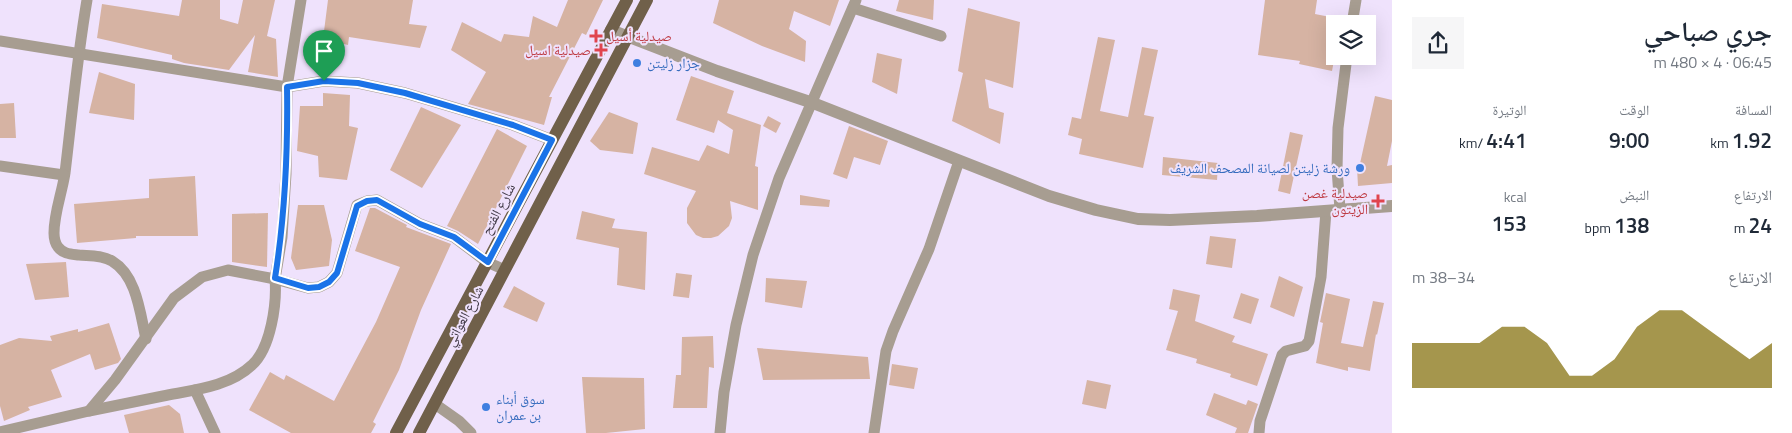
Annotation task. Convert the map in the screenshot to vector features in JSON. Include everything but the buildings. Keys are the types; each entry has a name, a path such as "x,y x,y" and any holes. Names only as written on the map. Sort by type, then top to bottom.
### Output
{"main road":[{"name":"شارع الفتح","path":"396,433 627,0"},
{"name":"شارع العواتي","path":"419,433 647,0"}],"street":[{"path":"87,0 78,53 64,175 54,223 54,236 61,251 68,254 102,257 112,261 127,275 135,293 146,339"},
{"path":"0,432 212,386 241,373 258,358 269,332 276,289 275,278 282,237 286,174 287,87 301,0"},
{"path":"1354,15 1356,0"},
{"path":"720,433 724,392 736,324 753,256 779,178 855,4 942,36"},
{"path":"611,30 717,71 812,104 1049,196 1096,210 1138,219 1197,219 1392,206"},
{"path":"0,41 287,87 324,81 358,83 405,93 513,125 552,140"},
{"path":"1340,209 1337,169 1338,128 1346,65"},
{"path":"874,433 886,351 929,249 959,161"},
{"path":"0,166 64,175"},
{"path":"89,412 146,339 174,298 202,277 228,270 275,278 308,288 319,287 329,282 337,273 357,206 377,200 420,224 454,237 488,262 505,270"},
{"path":"1259,433 1260,421 1282,355 1286,351 1305,346 1309,340 1322,277 1326,211"},
{"path":"194,390 215,433"},
{"path":"435,404 459,421 471,433"}],"place":[{"name":"صيدلية أسيل","path":"596,36"},
{"name":"صيدلية اسيل","path":"601,50"},
{"name":"جزار زليتن","path":"637,63"},
{"name":"ورشة زليتن لصيانة المصحف الشريف","path":"1360,168"},
{"name":"صيدلية غصن الزيتون","path":"1378,201"},
{"name":"سوق أبناء بن عمران","path":"486,407"}],"route":[{"path":"324,81 358,83 405,93 513,125 552,140 488,262 454,237 420,224 377,200 367,201 357,206 337,273 329,282 319,287 308,288 275,278 282,237 285,193 288,140 287,87 324,81"}]}
